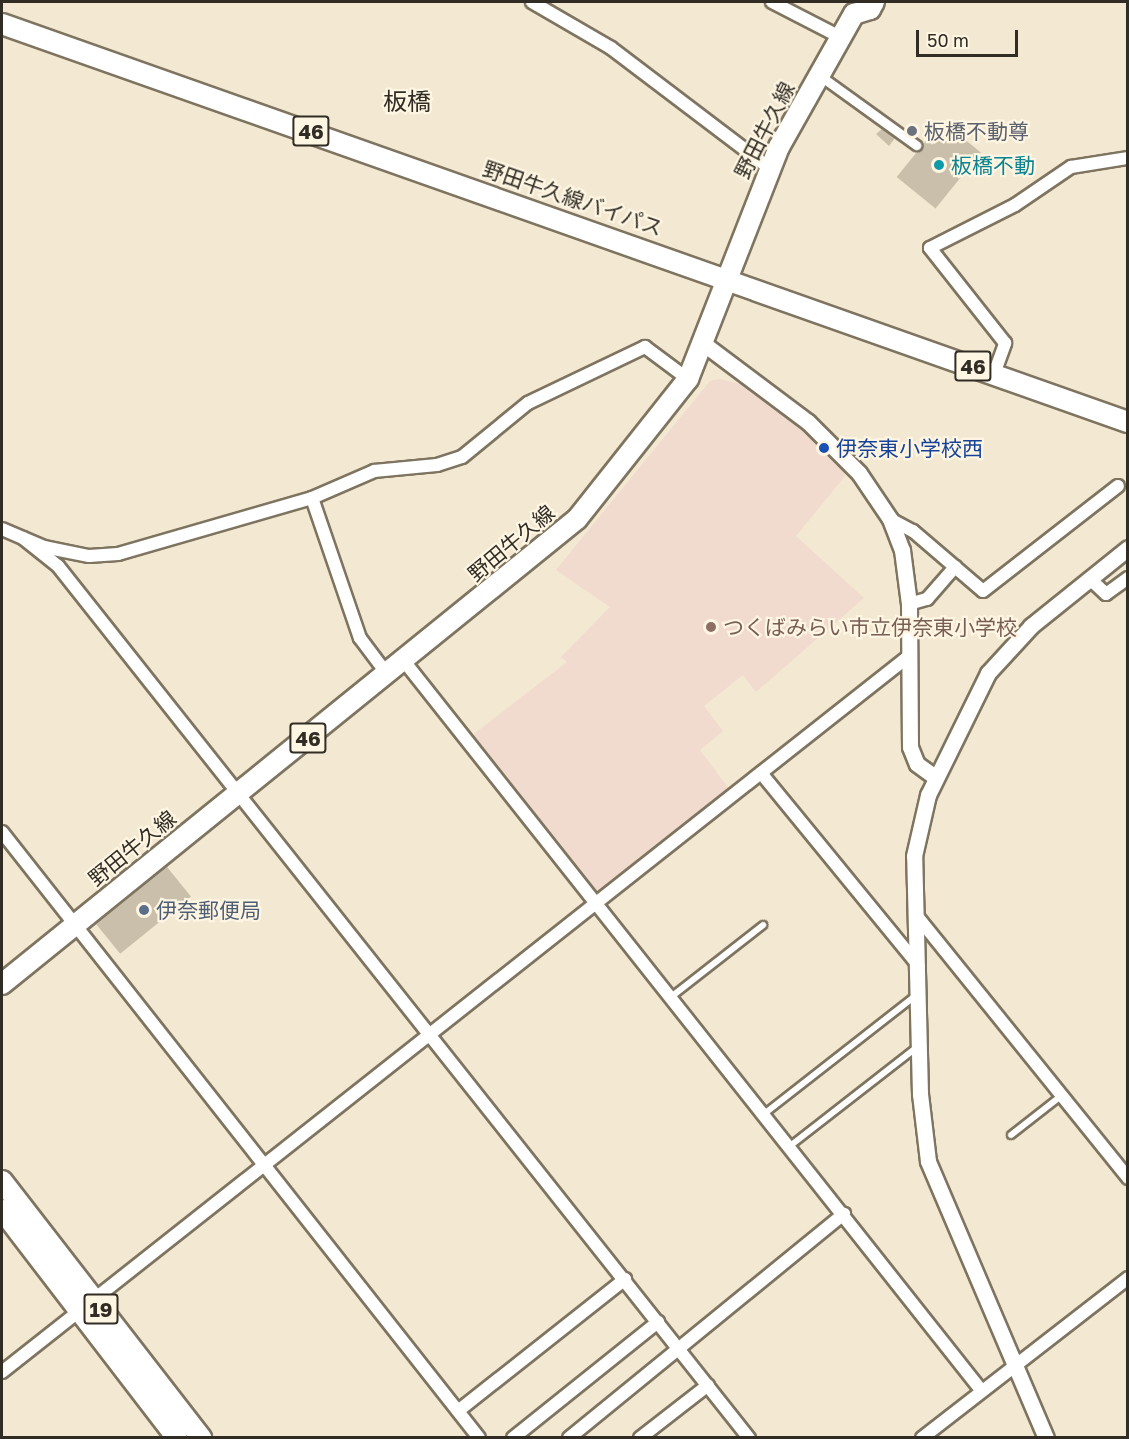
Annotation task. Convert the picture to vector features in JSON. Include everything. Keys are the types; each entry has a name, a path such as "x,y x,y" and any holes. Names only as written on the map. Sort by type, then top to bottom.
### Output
{"main road":[{"name":"野田牛久線","path":"2,984 577,519 688,379 704,344 769,168 819,75 842,38 856,8 870,9 874,2"},
{"name":"野田牛久線バイパス","path":"2,24 728,278 1128,422"},
{"name":"19","path":"2,1181 177,1437"},
{"name":"19","path":"2,1210 201,1437"}],"street":[{"path":"532,2 611,48 769,168"},
{"path":"772,2 842,38"},
{"path":"819,75 916,145"},
{"path":"994,374 1005,343 930,248 1015,205 1071,167 1128,158"},
{"path":"704,344 808,422 859,473 890,519 902,550 909,604 910,747 917,764 935,777"},
{"path":"2,529 22,538 88,556 118,554 312,498 374,471 437,465 462,457 528,403 645,347 688,379"},
{"path":"890,519 955,567 983,591 1118,486"},
{"path":"312,498 360,638 387,674"},
{"path":"22,538 58,566 749,1437"},
{"path":"1046,1437 937,1192 922,1124 916,836 935,777 977,691 1002,654 1128,548"},
{"path":"909,604 927,599 955,567"},
{"path":"1090,579 1106,594 1128,578"},
{"path":"2,1372 909,656"},
{"path":"404,661 981,1390"},
{"path":"761,773 919,966"},
{"path":"2,832 478,1437"},
{"path":"916,915 1128,1178"},
{"path":"569,1437 843,1214"},
{"path":"922,1437 1128,1278"},
{"path":"458,1411 625,1279"},
{"path":"513,1437 658,1322"},
{"path":"640,1437 708,1385"}],"lane":[{"path":"671,997 763,925"},
{"path":"764,1114 919,993"},
{"path":"790,1146 920,1044"},
{"path":"1011,1135 1061,1096"}],"shaded area":[{"name":"つくばみらい市立伊奈東小学校","path":"720,379 755,388 842,467 845,476 796,536 864,598 756,692 743,675 704,706 723,731 700,750 729,789 594,894 470,737 567,662 561,657 610,607 556,570 710,381"}],"building":[{"name":"板橋不動","path":"942,121 981,152 936,208 897,177"},
{"path":"882,129 895,138 889,146 876,134"},
{"path":"167,867 191,897 120,954 96,924"}],"place":[{"name":"板橋不動尊","path":"912,131"},
{"name":"板橋不動","path":"939,165"},
{"name":"伊奈東小学校西","path":"824,448"},
{"name":"つくばみらい市立伊奈東小学校","path":"711,627"},
{"name":"伊奈郵便局","path":"144,910"}],"district":[{"name":"板橋","path":"407,101"}]}
